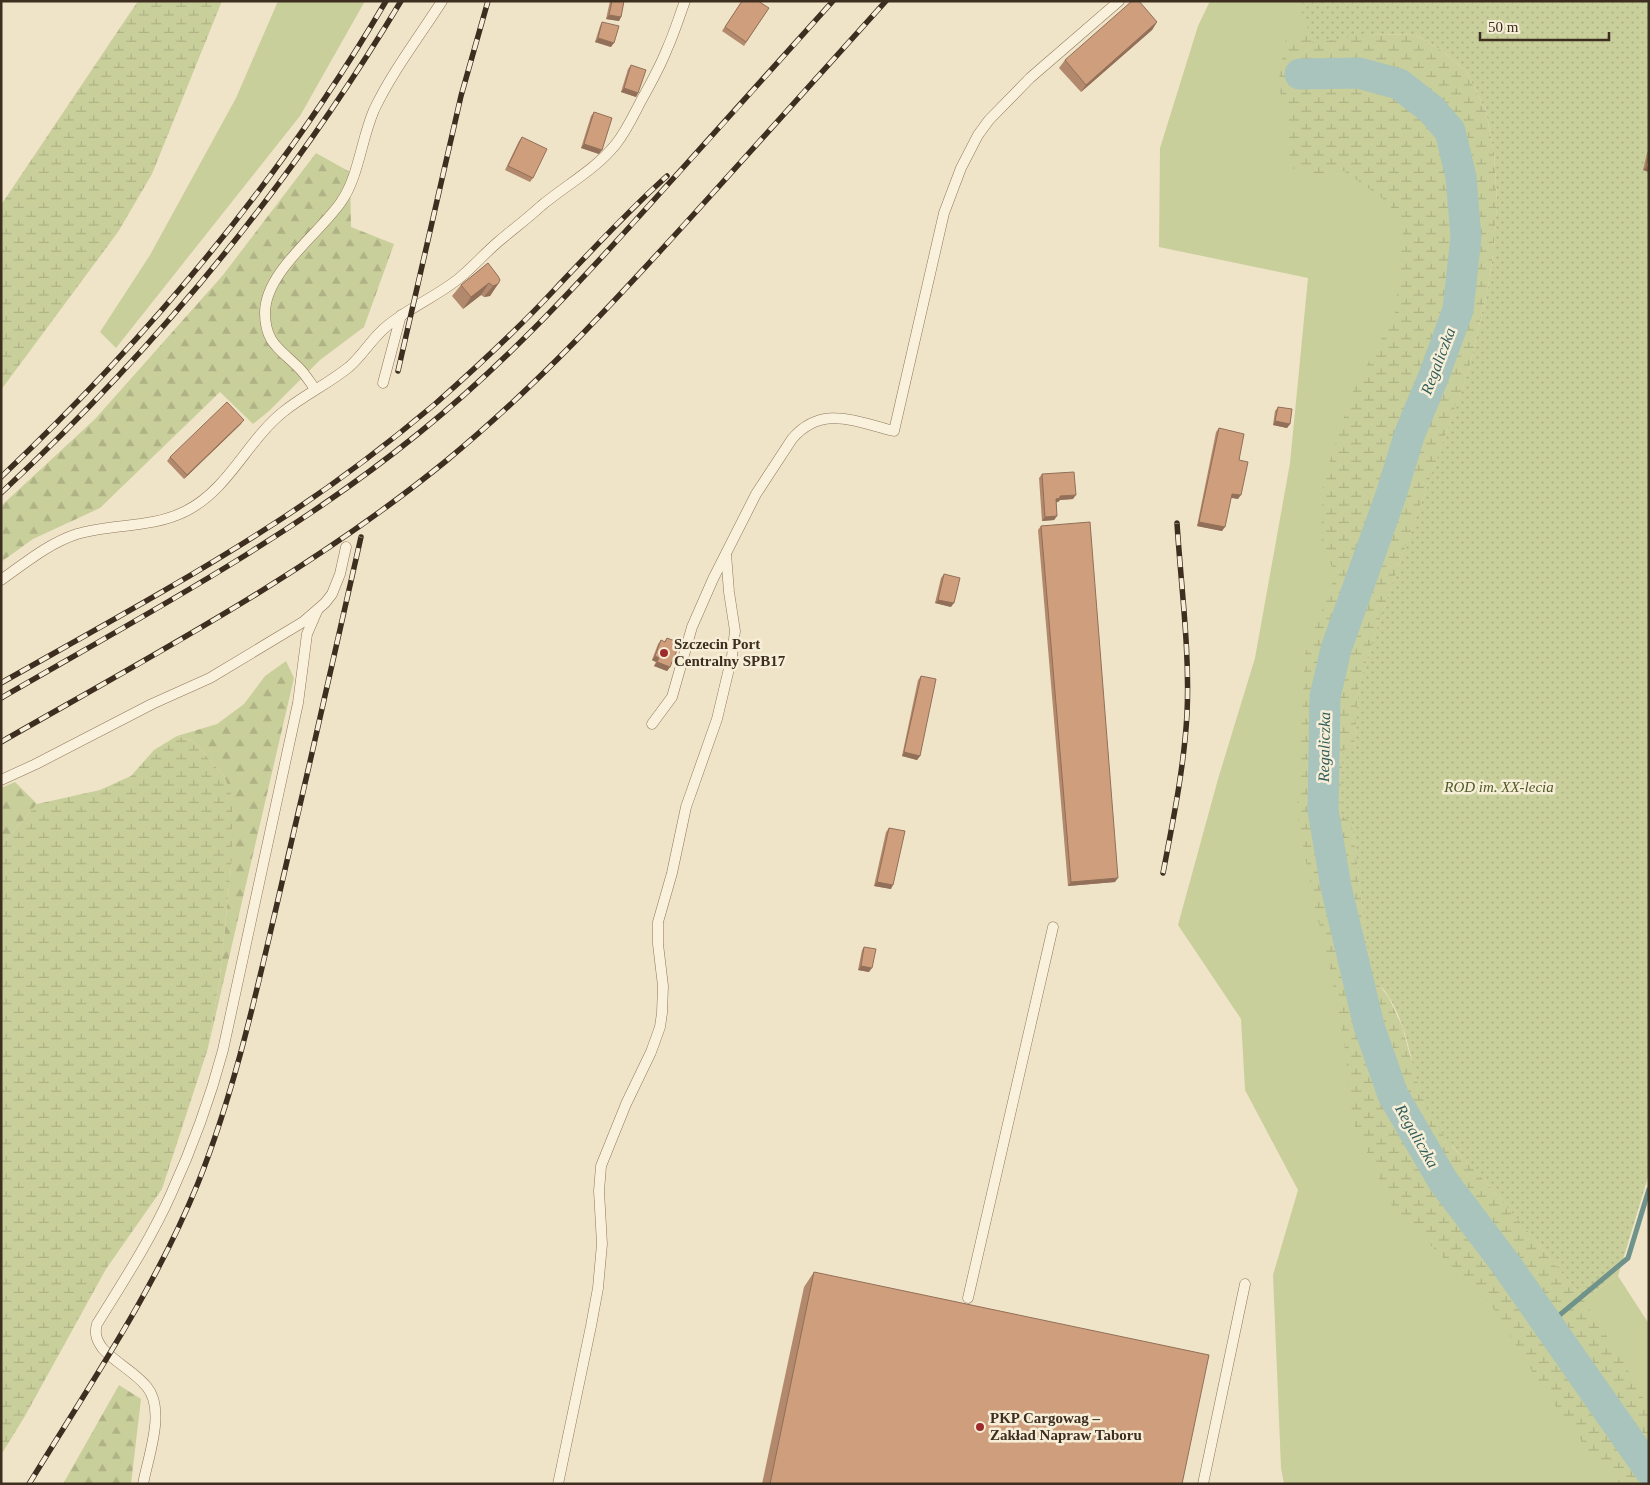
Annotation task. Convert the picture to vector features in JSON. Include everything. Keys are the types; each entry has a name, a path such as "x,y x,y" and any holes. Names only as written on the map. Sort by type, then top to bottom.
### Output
{"lane":[{"path":"315,389 299,368 273,343 267,331 265,310 270,293 287,263 330,216 347,192 374,111 388,83 442,1"},
{"path":"1,580 60,541 77,534 153,523 187,510 214,490 228,476 270,424 298,400 349,366 376,336 401,315 456,280 552,197 604,157 631,121 656,73 668,48 685,1"},
{"path":"652,724 672,697 692,627 748,508 792,439 804,427 818,420 832,417 894,431 944,213 954,183 968,152 1002,105 1030,78 1119,1"},
{"path":"383,383 401,315"},
{"path":"1,780 152,704 210,678 286,632 317,611 325,603 336,585 346,547"},
{"path":"558,1484 592,1326 598,1288 602,1244 599,1191 601,1166 660,1027 663,986 658,944 658,922 672,873 686,807 717,719 732,656 735,631 726,554"},
{"path":"143,1484 155,1425 156,1409 153,1396 146,1386 103,1349 98,1343 95,1330 146,1243 171,1194 214,1084 298,703 307,634 317,611"},
{"path":"968,1298 1053,927"},
{"path":"1203,1484 1245,1284"}],"green space":[{"path":"138,1 222,1 152,174 118,232 1,390 1,205"},
{"path":"278,1 365,1 300,116 116,348 100,332 150,255 236,98"},
{"path":"1210,1 1299,1 1368,34 1497,202 1494,248 1469,369 1381,616 1359,685 1354,749 1352,822 1371,978 1377,982 1402,1026 1410,1056 1453,1148 1513,1213 1583,1299 1618,1276 1649,1324 1649,1484 1284,1484 1281,1468 1273,1275 1298,1190 1245,1090 1241,1019 1178,925 1218,779 1255,658 1290,463 1308,278 1159,247 1160,148 1198,26"},
{"name":"ROD im. XX-lecia","path":"1298,1 1649,1 1649,1174 1618,1276 1583,1299 1512,1213 1451,1145 1438,1127 1425,1103 1398,1015 1382,988 1371,978 1352,823 1339,814 1343,750 1354,749 1359,685 1381,616 1469,369 1488,287 1494,248 1497,202 1494,153 1486,111 1466,71 1441,50 1416,35 1368,34 1313,43"},
{"path":"1314,32 1313,43 1368,34 1416,35 1441,50 1466,71 1486,111 1494,153 1497,202 1494,248 1488,287 1469,369 1381,616 1359,685 1354,749 1343,750 1371,978 1377,982 1389,998 1402,1026 1410,1056 1434,1120 1453,1148 1513,1213 1583,1299 1624,1363 1649,1409 1649,1484 1620,1484 1590,1453 1543,1389 1493,1308 1392,1206 1353,1122 1344,1042 1297,815 1305,654 1335,575 1321,539 1323,483 1351,395 1395,313 1404,221 1382,198 1344,171 1308,175 1290,167 1289,121 1278,85 1286,36"},
{"path":"316,153 350,172 351,227 394,244 364,327 320,360 269,411 253,424 220,392 100,508 33,539 1,562 1,506 95,419 223,275"},
{"path":"286,661 294,678 208,1048 220,976 232,858 225,777 193,741 177,736 217,724 244,704 265,676"},
{"path":"177,736 193,741 225,777 232,797 232,858 220,976 208,1048 162,1189 106,1269 25,1416 1,1455 1,846 37,804 100,790 131,776 154,750"},
{"path":"15,782 37,804 1,846 1,788"},
{"path":"119,1385 141,1399 131,1484 63,1484"}],"building":[{"path":"612,1 624,1 621,17 609,15"},
{"path":"742,1 758,1 769,8 746,42 725,27"},
{"path":"1132,1 1139,1 1157,22 1086,85 1065,60"},
{"path":"602,22 619,26 614,43 598,38"},
{"path":"631,65 646,70 638,93 624,88"},
{"path":"594,112 612,118 602,150 584,144"},
{"path":"522,137 547,149 533,178 508,166"},
{"path":"1649,153 1649,167 1646,167"},
{"path":"488,263 500,280 498,284 493,286 489,283 471,297 461,285"},
{"path":"227,402 244,420 187,475 170,457"},
{"path":"1278,407 1292,409 1290,424 1275,421"},
{"path":"1219,428 1244,434 1239,460 1248,462 1241,495 1232,494 1225,527 1199,522"},
{"path":"1074,472 1076,495 1060,496 1060,498 1056,499 1057,516 1045,517 1042,474"},
{"path":"1090,522 1118,878 1071,882 1041,526"},
{"path":"944,574 960,578 954,603 938,600"},
{"name":"Szczecin Port Centralny SPB17","path":"667,638 680,643 670,667 657,662 659,658 655,656 661,640 665,642"},
{"path":"921,676 936,679 920,756 904,752"},
{"path":"889,828 905,831 893,885 877,882"},
{"path":"864,947 876,949 872,968 861,966"},
{"name":"PKP Cargowag – Zakład Napraw Taboru","path":"814,1272 1209,1355 1182,1484 770,1484"}],"waterway":[{"name":"Regaliczka","path":"1300,74 1359,73 1399,84 1431,109 1450,131 1461,177 1466,237 1458,310 1410,433 1391,495 1336,649 1325,697 1323,810 1336,887 1369,1026 1393,1095 1443,1181 1505,1263 1649,1469"},
{"path":"1550,1323 1628,1258 1649,1189"}],"railway":[{"path":"1,477 109,368 161,311 210,252 258,192 303,130 346,66 386,1"},
{"path":"1,493 114,381 218,261 314,135 359,69 401,1"},
{"path":"398,371 461,96 488,1"},
{"path":"1,698 215,574 268,541 370,471 451,407 511,351 569,292 833,1"},
{"path":"1,742 173,644 286,576 340,540 446,461 544,373 605,311 886,1"},
{"path":"1,683 208,565 275,523 377,451 435,404 498,347 597,244 667,176"},
{"path":"1163,873 1181,774 1186,734 1188,690 1177,523"},
{"path":"29,1484 98,1374 162,1261 181,1222 211,1149 233,1080 252,1010 361,537"}],"place":[{"name":"Szczecin Port Centralny SPB17","path":"664,653"},
{"name":"PKP Cargowag – Zakład Napraw Taboru","path":"980,1427"}]}
